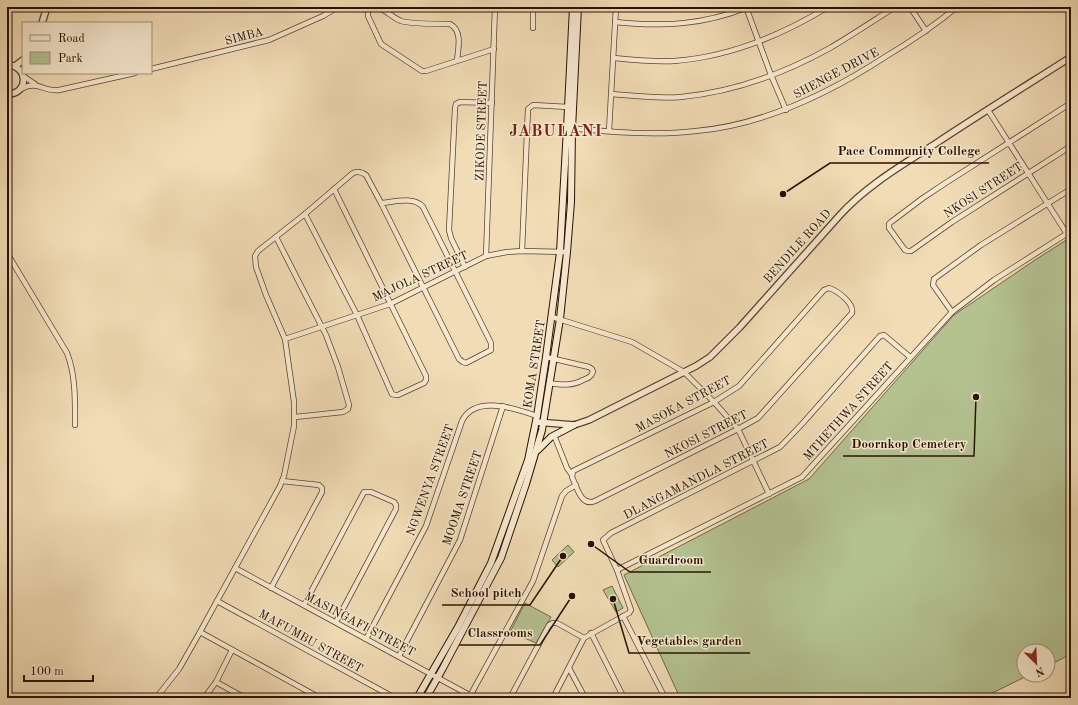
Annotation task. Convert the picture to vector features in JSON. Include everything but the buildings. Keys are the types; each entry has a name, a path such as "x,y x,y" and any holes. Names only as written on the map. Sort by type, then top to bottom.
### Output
{"main road":[{"name":"KOMA STREET","path":"417,698 458,627 494,555 528,460 560,318 567,252 571,202 570,128 568,107 573,7"},
{"name":"KOMA STREET","path":"426,698 438,678 504,551 544,424 549,383 552,317 560,252 578,7"},
{"path":"536,452 554,435 574,425"}],"street":[{"path":"42,22 47,7"},
{"name":"SIMBA","path":"152,69 269,40 323,16 338,7"},
{"path":"457,61 459,34 455,26 450,24 402,21 378,7 368,11 368,16 381,44 420,71 425,72 494,49"},
{"name":"ZIKODE STREET","path":"486,256 495,7"},
{"path":"533,7 533,28"},
{"path":"609,131 616,7"},
{"path":"615,22 647,25 671,25 699,21 747,7 771,75 786,110"},
{"path":"614,58 659,61 684,60 714,55 759,41 828,7"},
{"path":"612,94 671,97 698,95 735,87 771,75 830,48 894,7"},
{"path":"910,7 926,31"},
{"name":"SHENGE DRIVE","path":"570,128 669,134 729,126 786,110 849,79 912,41 957,7"},
{"name":"BENDILE ROAD","path":"537,419 544,424 574,425 589,420 707,359 714,354 740,327 837,218 855,200 871,187 915,157 1071,57"},
{"path":"15,66 22,61"},
{"path":"7,65 15,66 22,71"},
{"path":"21,89 24,82 23,74"},
{"path":"25,74 38,86"},
{"path":"7,94 15,93 31,85 51,90 59,90 131,74"},
{"path":"465,267 451,238 449,230 455,108 456,104 461,102 492,103"},
{"path":"1009,143 1071,103"},
{"path":"522,251 528,109 533,105 568,107"},
{"path":"988,110 1028,173 1069,232"},
{"name":"NKOSI STREET","path":"1009,143 923,198 890,223 890,229 907,251 912,250 952,222 1071,146"},
{"path":"156,698 179,668 200,632 282,481 291,442 295,417 285,339 263,288 256,267 255,256 258,251 305,214 353,173 360,172 366,175 381,203 422,288 458,357 464,363 490,351 492,345 421,204 414,201 381,203"},
{"path":"305,214 356,315 393,394 398,395 426,381 426,376 334,189"},
{"path":"952,312 933,285 934,279 981,245 1071,189"},
{"name":"MTHETHWA STREET","path":"617,570 798,480 807,472 952,312 994,280 1069,232"},
{"path":"276,237 322,326 338,367 349,406 343,412 295,417"},
{"name":"MAJOLA STREET","path":"285,339 390,304 486,256 522,251 567,252"},
{"path":"7,253 67,353 73,378 75,425"},
{"name":"MASOKA STREET","path":"573,473 714,402 738,386 825,289 832,289 849,302 853,309"},
{"name":"NKOSI STREET","path":"554,435 567,468 573,473 572,477 583,500 591,503 738,429 761,415 852,313 853,309"},
{"path":"552,317 560,318 632,342 684,372 738,429 769,494"},
{"name":"DLANGAMANDLA STREET","path":"617,570 603,540 617,530 784,445 880,336 885,336 910,357"},
{"path":"549,383 562,385 572,384 593,374 592,369 589,367 550,358"},
{"name":"NGWENYA STREET","path":"366,639 426,526 463,419 469,412 492,405 503,406 537,419"},
{"name":"MOOMA STREET","path":"399,656 460,540 503,406"},
{"path":"271,588 322,492 322,488 319,484 282,481"},
{"path":"472,697 533,580 562,496 566,491 576,485"},
{"path":"304,605 364,492 371,492 394,502 396,504 396,508 336,622"},
{"name":"MASINGAFI STREET","path":"235,568 472,697"},
{"path":"554,698 584,638 630,613 631,607 617,570"},
{"name":"MAFUMBU STREET","path":"217,601 395,698"},
{"path":"623,616 665,698"},
{"path":"510,698 549,625 557,623 584,638"},
{"path":"200,632 320,698"},
{"path":"592,633 624,698"},
{"path":"204,698 216,682 232,650"},
{"path":"569,668 586,698"},
{"path":"216,682 245,698"}],"green space":[{"path":"1071,237 1071,654 1056,662 1056,643 1016,643 1016,681 982,698 680,698 624,575 809,479 954,315"},
{"path":"568,545 574,552 558,567 552,560"},
{"path":"612,586 623,608 616,612 603,590"},
{"path":"525,603 551,617 536,643 510,632"}],"place":[{"name":"Pace Community College","path":"783,194"},
{"name":"Doornkop Cemetery","path":"976,397"},
{"name":"Guardroom","path":"591,544"},
{"name":"School pitch","path":"563,556"},
{"name":"Classrooms","path":"572,596"},
{"name":"Vegetables garden","path":"613,599"}],"district":[{"name":"JABULANI","path":"556,130"}]}
